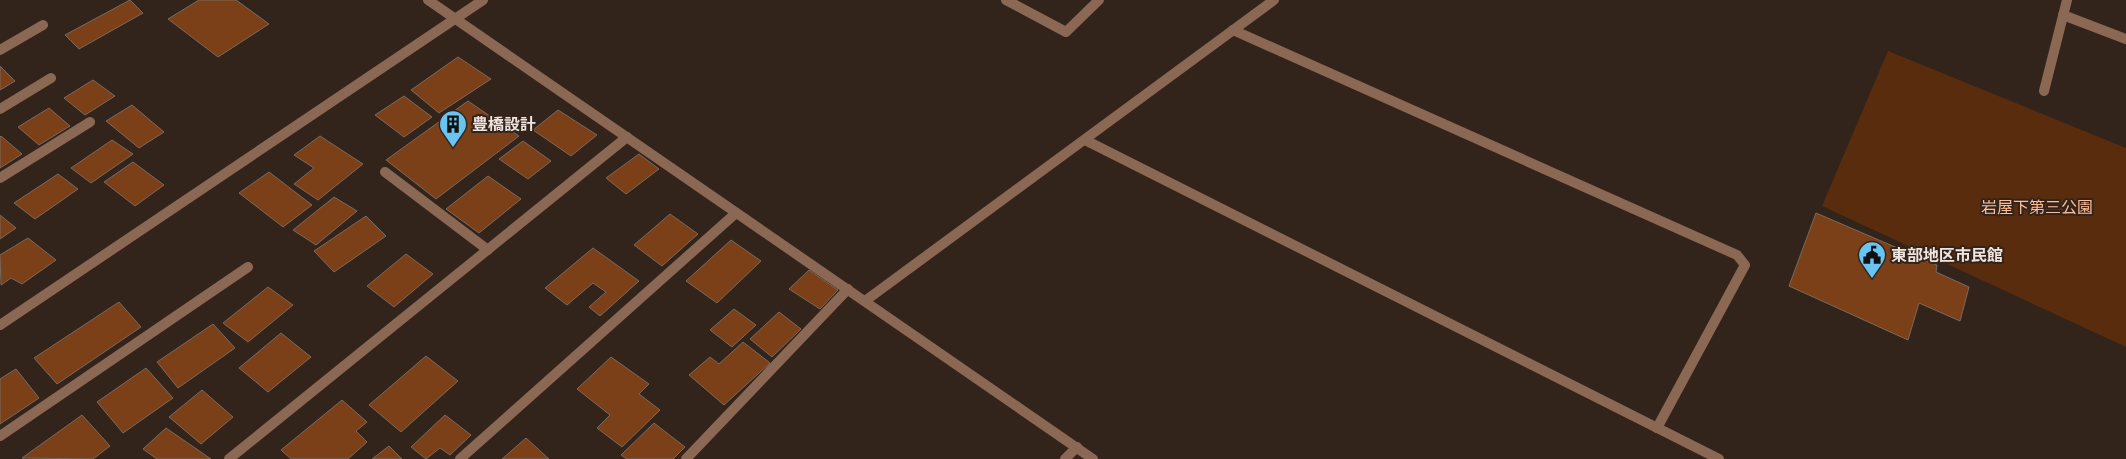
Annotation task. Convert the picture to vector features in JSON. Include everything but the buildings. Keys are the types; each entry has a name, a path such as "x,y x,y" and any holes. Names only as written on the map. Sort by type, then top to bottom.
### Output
{"street":[{"path":"428,0 1093,459"},
{"path":"0,325 483,0"},
{"path":"1006,0 1066,32 1099,0"},
{"path":"865,301 1274,0"},
{"path":"2044,91 2066,0"},
{"path":"2063,15 2126,40"},
{"path":"0,50 43,25"},
{"path":"1233,30 1737,255 1745,265 1657,428"},
{"path":"0,109 51,78"},
{"path":"0,178 90,122"},
{"path":"229,459 627,137"},
{"path":"1085,140 1719,459"},
{"path":"385,172 488,250"},
{"path":"460,459 736,213"},
{"path":"0,436 248,267"},
{"path":"686,459 848,290"},
{"path":"1065,459 1077,448"}],"green space":[{"name":"岩屋下第三公園","path":"1888,51 2126,148 2126,347 1822,206"}],"place":[{"name":"豊橋設計","path":"453,148"},
{"name":"東部地区市民館","path":"1872,279"}]}
